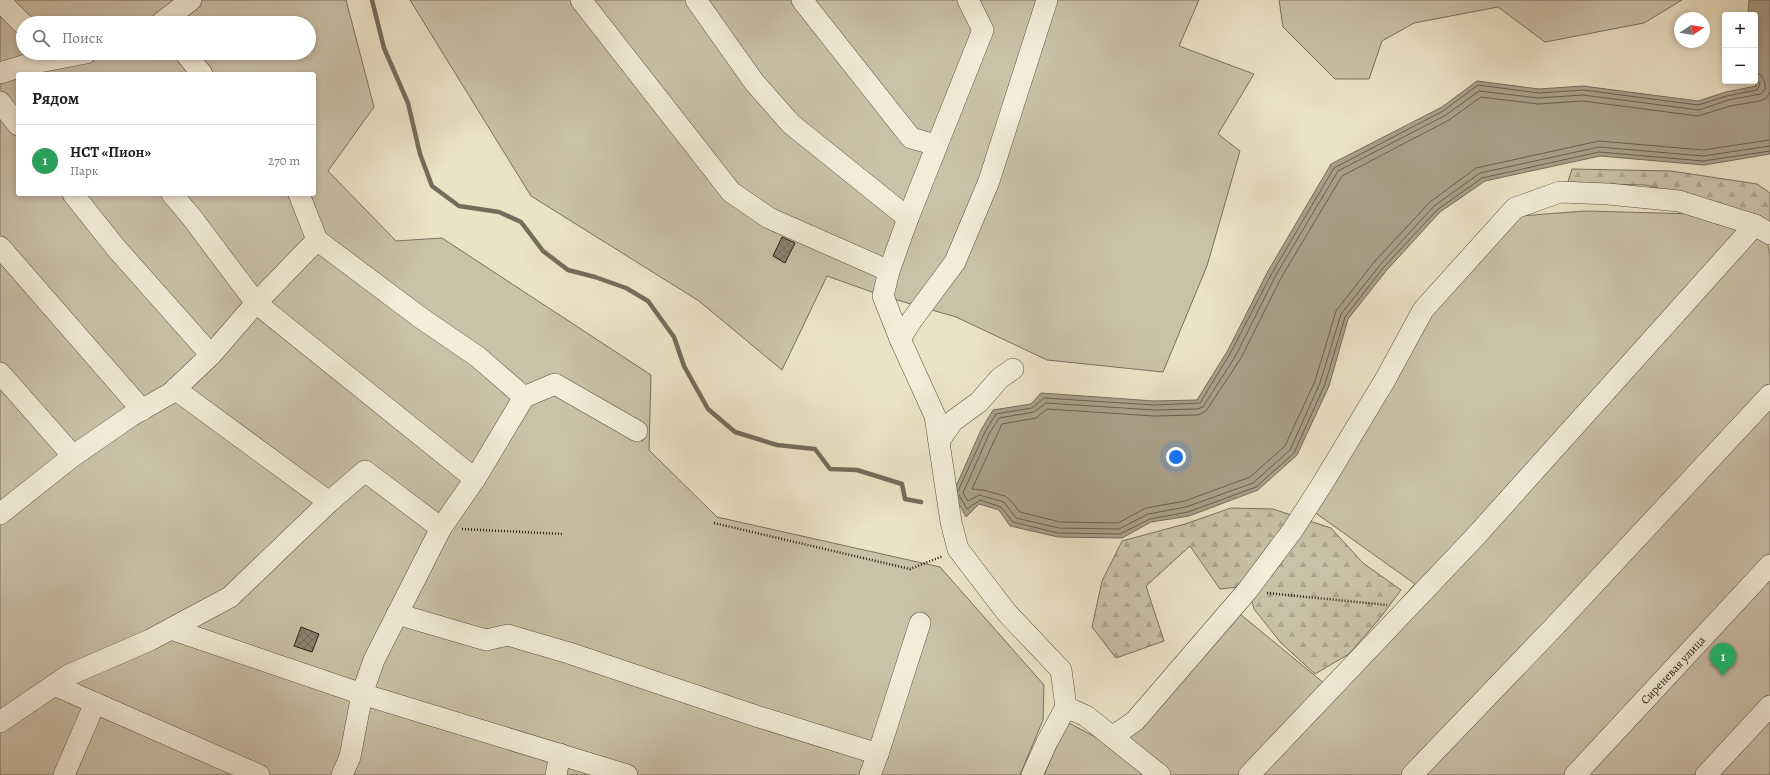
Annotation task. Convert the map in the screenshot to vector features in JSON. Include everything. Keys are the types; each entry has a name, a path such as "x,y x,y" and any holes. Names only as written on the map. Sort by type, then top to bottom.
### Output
{"street":[{"path":"170,16 191,0"},
{"path":"581,0 731,192 769,218 889,271"},
{"path":"696,0 754,82 791,124 908,218"},
{"path":"802,0 911,138 936,145"},
{"path":"968,0 983,30 908,218 889,271 883,296 900,339 935,416 952,522 958,549 1007,613 1061,670 1066,707 1047,742 1032,775"},
{"path":"900,339 912,320 955,262 989,181 1047,0"},
{"path":"0,1 16,17"},
{"path":"0,73 42,60"},
{"path":"58,60 68,72"},
{"path":"191,60 200,72"},
{"path":"0,102 16,122"},
{"path":"1112,737 1135,721 1247,591 1292,531 1321,486 1385,380 1423,310 1515,208 1560,192 1608,194 1678,202 1763,230 1408,607 1256,773"},
{"path":"75,196 116,248 211,354"},
{"path":"174,196 194,219 256,303 475,479"},
{"path":"300,196 316,240 421,318 478,357 524,397"},
{"path":"0,514 73,456 170,393 211,354 256,303 316,240"},
{"path":"0,246 142,410"},
{"path":"939,441 953,421 979,402 1000,378 1013,369"},
{"path":"0,373 73,456"},
{"path":"342,775 350,757 362,694 374,660 442,528 475,479 524,397 555,384 637,431"},
{"path":"175,388 329,502"},
{"path":"1412,775 1553,628 1770,395"},
{"path":"0,722 69,675 150,640 230,598 329,502 365,470 442,528"},
{"name":"Сиреневая улица","path":"1576,775 1770,565"},
{"path":"397,614 486,640 508,635 878,754"},
{"path":"870,775 920,623"},
{"path":"171,629 362,694 627,775"},
{"path":"54,686 259,775"},
{"path":"64,775 95,703"},
{"path":"1706,775 1770,706"},
{"path":"1066,707 1086,716 1160,775"},
{"path":"556,775 560,754"}],"path":[{"path":"714,523 910,570 958,549"},
{"path":"442,528 563,534"},
{"path":"1247,591 1408,607"}],"green space":[{"path":"0,0 346,0 374,107 328,171 396,241 442,238 651,375 649,450 717,517 940,567 1044,685 1043,720 1020,775 0,775"},
{"path":"410,0 1199,0 1179,46 1254,74 1218,134 1240,151 1207,266 1163,372 1047,360 956,317 883,296 827,276 782,370 699,301 531,196"},
{"path":"1279,0 1682,0 1644,23 1545,42 1498,7 1414,23 1382,41 1369,79 1335,79 1283,27"},
{"path":"1572,169 1671,171 1757,184 1770,193 1770,224 1721,203 1645,185 1607,184 1566,188"},
{"path":"1585,211 1697,214 1767,241 1770,255 1770,554 1566,775 1044,775 1067,722 1118,749 1240,614 1325,684 1415,584 1310,509 1420,324 1520,216"},
{"path":"1231,508 1273,509 1331,528 1363,563 1401,590 1380,618 1349,654 1315,674 1281,643 1254,609 1248,586 1220,589 1190,546 1146,586 1164,641 1116,658 1092,627 1102,581 1122,541 1185,524"},
{"path":"1770,576 1770,775 1582,775"}],"water":[{"path":"1749,0 1770,0 1770,154 1704,165 1600,156 1485,181 1440,212 1386,271 1348,319 1329,386 1297,455 1258,490 1189,516 1151,522 1122,538 1058,537 1010,526 999,510 979,504 966,517 953,493 981,430 993,410 1031,404 1041,393 1154,401 1197,400 1228,350 1268,271 1331,164 1442,107 1477,81 1539,89 1583,86 1698,101 1726,92 1756,86 1755,84 1758,84 1758,12 1748,12"}],"building":[{"path":"782,237 795,243 785,263 773,256"},
{"path":"301,627 319,634 312,652 294,646"}],"waterway":[{"path":"372,0 384,48 408,103 420,154 432,186 459,206 499,212 521,222 543,251 568,270 595,277 626,288 648,301 674,337 684,366 708,409 735,432 777,445 815,449 830,469 857,470 902,484 905,499 921,502"}],"place":[{"name":"НСТ «Пион»","path":"1723,676"}]}
